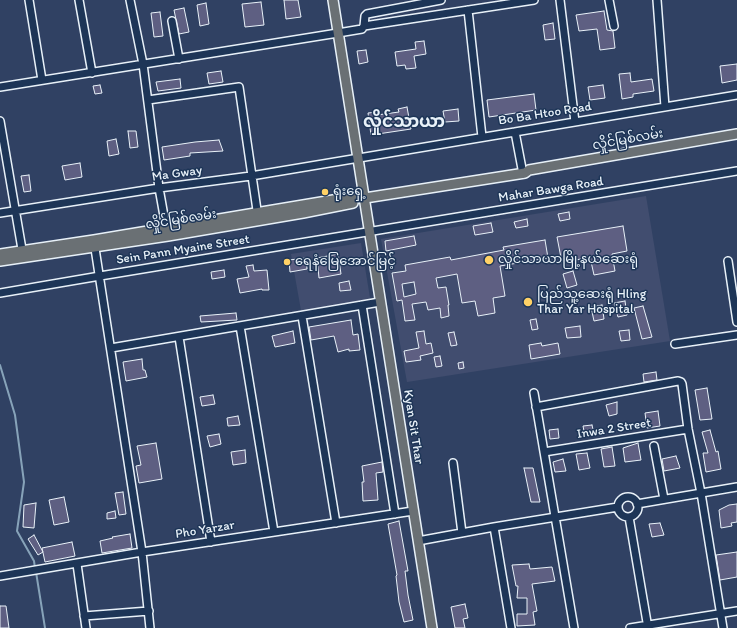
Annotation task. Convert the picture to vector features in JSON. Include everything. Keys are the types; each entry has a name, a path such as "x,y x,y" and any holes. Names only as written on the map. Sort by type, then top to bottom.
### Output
{"main road":[{"name":"Kyan Sit Thar","path":"333,0 432,628"},
{"name":"လှိုင်မြစ်လမ်း","path":"0,261 23,254 258,217 357,196 365,198 524,173 529,170 737,134"},
{"name":"လှိုင်မြစ်လမ်း","path":"524,173 530,175 737,140"},
{"name":"လှိုင်မြစ်လမ်း","path":"0,254 23,254"}],"street":[{"path":"29,0 42,80"},
{"path":"80,0 92,73"},
{"path":"130,0 143,64 159,188 167,232"},
{"path":"364,26 364,19 367,14 442,0"},
{"path":"0,87 362,29 364,26 534,0"},
{"path":"560,0 575,122"},
{"path":"609,0 614,26"},
{"path":"657,0 665,107"},
{"path":"468,10 482,137"},
{"path":"172,21 179,59"},
{"path":"148,100 239,87 258,217"},
{"name":"Bo Ba Htoo Road","path":"358,158 737,95"},
{"path":"0,121 14,210 23,254"},
{"path":"515,132 524,173"},
{"name":"Ma Gway","path":"0,213 159,188 251,176 358,158"},
{"name":"Mahar Bawga Road","path":"369,231 737,171"},
{"name":"Sein Pann Myaine Street","path":"0,293 369,231"},
{"path":"95,243 142,552 150,628"},
{"path":"728,261 737,322"},
{"path":"111,348 380,302"},
{"path":"362,305 394,514"},
{"path":"302,316 336,523"},
{"path":"240,326 274,532"},
{"path":"675,344 737,335"},
{"path":"179,337 211,542"},
{"path":"536,407 678,381 681,382 723,628"},
{"path":"534,393 574,628"},
{"name":"Inwa 2 Street","path":"544,452 688,429"},
{"path":"654,446 664,499"},
{"path":"453,463 462,533"},
{"path":"637,504 737,487"},
{"path":"626,498 632,499 637,504 637,511 632,516 626,517 620,514 618,507 620,501 626,498"},
{"path":"418,541 618,507"},
{"name":"Pho Yarzar","path":"0,576 142,552 413,511"},
{"path":"629,517 648,626"},
{"path":"494,527 512,628"},
{"path":"77,564 86,628"},
{"path":"84,616 149,611"},
{"path":"630,628 737,611"}],"shaded area":[{"name":"ပြည်သူ့ဆေးရုံ Hling Thar Yar Hospital","path":"646,196 670,341 407,382 381,239"},
{"path":"361,243 371,304 302,316 291,254"}],"building":[{"path":"284,0 298,0 301,17 286,19"},
{"path":"261,2 264,25 245,27 242,4"},
{"path":"206,3 209,24 200,26 197,5"},
{"path":"184,8 189,32 179,34 174,10"},
{"path":"604,11 607,30 613,31 615,48 600,50 597,29 579,31 576,15"},
{"path":"160,12 163,36 154,37 151,13"},
{"path":"553,23 555,39 545,40 543,25"},
{"path":"424,41 426,54 414,56 416,68 406,69 405,65 397,66 395,52 416,49 415,42"},
{"path":"366,50 368,62 359,64 357,51"},
{"path":"737,64 737,80 722,83 720,66"},
{"path":"221,71 223,82 209,84 207,73"},
{"path":"630,73 631,82 652,79 654,91 633,94 633,97 622,99 619,74"},
{"path":"180,79 181,88 158,91 156,82"},
{"path":"100,85 102,93 95,94 93,86"},
{"path":"603,85 605,98 590,100 588,87"},
{"path":"534,94 536,110 489,117 487,100"},
{"path":"407,107 411,129 371,135 368,113 377,112 377,115 399,112 398,109"},
{"path":"458,109 459,121 445,122 443,111"},
{"path":"128,131 136,131 138,147 130,148"},
{"path":"116,139 119,154 109,156 107,141"},
{"path":"219,140 223,151 190,153 190,156 164,160 162,147"},
{"path":"80,163 82,177 65,180 62,166"},
{"path":"29,175 31,191 24,192 21,176"},
{"path":"569,212 570,219 560,221 558,214"},
{"path":"527,219 528,226 516,228 514,222"},
{"path":"491,223 493,232 475,235 473,226"},
{"path":"623,226 627,251 612,254 615,271 594,275 590,257 562,263 557,237"},
{"path":"414,236 416,245 386,251 385,241"},
{"path":"545,240 548,258 500,266 505,296 493,298 495,313 478,316 475,301 462,303 457,274 436,278 438,288 446,287 449,316 441,318 440,308 428,310 426,302 412,304 415,320 405,321 402,300 397,301 392,273 406,271 405,265 450,257 451,260 504,250 503,247","holes":["414,282 416,294 404,297 402,284"]},
{"path":"338,254 341,274 319,278 317,258"},
{"path":"306,258 307,269 290,272 289,260"},
{"path":"253,265 254,271 267,270 269,290 262,289 240,293 237,279 249,277 246,266"},
{"path":"224,270 225,277 212,279 211,272"},
{"path":"573,271 577,285 567,288 563,274"},
{"path":"349,281 351,290 340,291 339,283"},
{"path":"625,301 627,315 618,317 614,303"},
{"path":"602,305 604,319 594,321 591,307"},
{"path":"643,306 652,337 642,339 634,308"},
{"path":"236,313 237,320 201,322 200,316"},
{"path":"536,319 538,329 532,330 530,320"},
{"path":"351,320 353,335 358,334 360,350 349,351 349,349 338,352 334,336 311,340 309,327"},
{"path":"580,326 581,337 567,338 565,328"},
{"path":"629,330 630,340 621,341 619,331"},
{"path":"293,331 295,343 275,347 272,336"},
{"path":"424,331 426,344 431,343 433,353 420,356 421,360 406,362 404,351 419,348 416,332"},
{"path":"454,332 457,345 451,346 448,333"},
{"path":"541,343 542,346 558,343 560,354 531,359 529,345"},
{"path":"440,356 442,366 436,367 434,357"},
{"path":"142,359 143,370 145,370 147,377 126,381 123,362"},
{"path":"463,362 464,368 459,369 458,363"},
{"path":"656,372 657,380 644,382 643,374"},
{"path":"707,388 712,419 700,420 695,390"},
{"path":"213,395 215,404 202,406 200,397"},
{"path":"617,402 617,414 609,416 606,405"},
{"path":"658,411 660,426 647,428 645,413"},
{"path":"238,416 240,425 228,426 227,418"},
{"path":"592,425 594,434 585,436 583,426"},
{"path":"558,429 559,438 550,439 549,430"},
{"path":"710,430 716,452 718,451 721,469 706,472 703,453 708,453 702,432"},
{"path":"219,434 221,444 210,447 207,436"},
{"path":"156,443 162,479 139,483 136,466 141,465 137,446"},
{"path":"638,443 641,460 625,462 623,448"},
{"path":"612,447 615,466 604,467 601,449"},
{"path":"245,450 246,463 233,465 231,452"},
{"path":"587,453 590,468 579,470 576,454"},
{"path":"676,456 680,468 664,471 662,459"},
{"path":"563,459 566,471 555,472 553,462"},
{"path":"382,462 383,472 376,473 378,500 363,501 362,482 364,482 362,466"},
{"path":"524,468 533,468 540,502 531,502"},
{"path":"123,492 126,514 119,515 115,493"},
{"path":"64,497 69,522 54,525 49,500"},
{"path":"36,503 34,528 23,527 24,505"},
{"path":"737,504 737,522 731,523 732,526 721,528 719,510 729,505"},
{"path":"115,511 116,518 107,519 107,513"},
{"path":"399,521 408,571 405,571 413,620 404,622 399,602 397,575 388,524"},
{"path":"660,523 664,535 652,537 649,524"},
{"path":"130,534 132,548 102,553 100,541"},
{"path":"34,535 43,552 38,555 28,539"},
{"path":"72,542 75,556 45,562 42,548"},
{"path":"737,552 737,577 720,580 716,555"},
{"path":"529,564 530,569 552,567 555,581 532,584 537,611 533,612 535,625 517,626 517,614 527,614 527,598 517,598 518,586 516,586 512,565"},
{"path":"465,604 468,618 463,619 465,628 455,628 451,607"},
{"path":"0,606 6,606 9,628 0,628"}],"waterway":[{"path":"0,365 15,415 24,482 17,531 34,561 35,568"},
{"path":"36,572 45,628"}],"place":[{"name":"ရုံးရှေ့","path":"325,192"},
{"name":"လှိုင်သာယာမြို့နယ်ဆေးရုံ","path":"489,260"},
{"name":"ရေနံမြေအောင်မြင့်","path":"287,262"},
{"name":"ပြည်သူ့ဆေးရုံ Hling Thar Yar Hospital","path":"528,302"}],"district":[{"name":"လှိုင်သာယာ","path":"404,123"}]}
